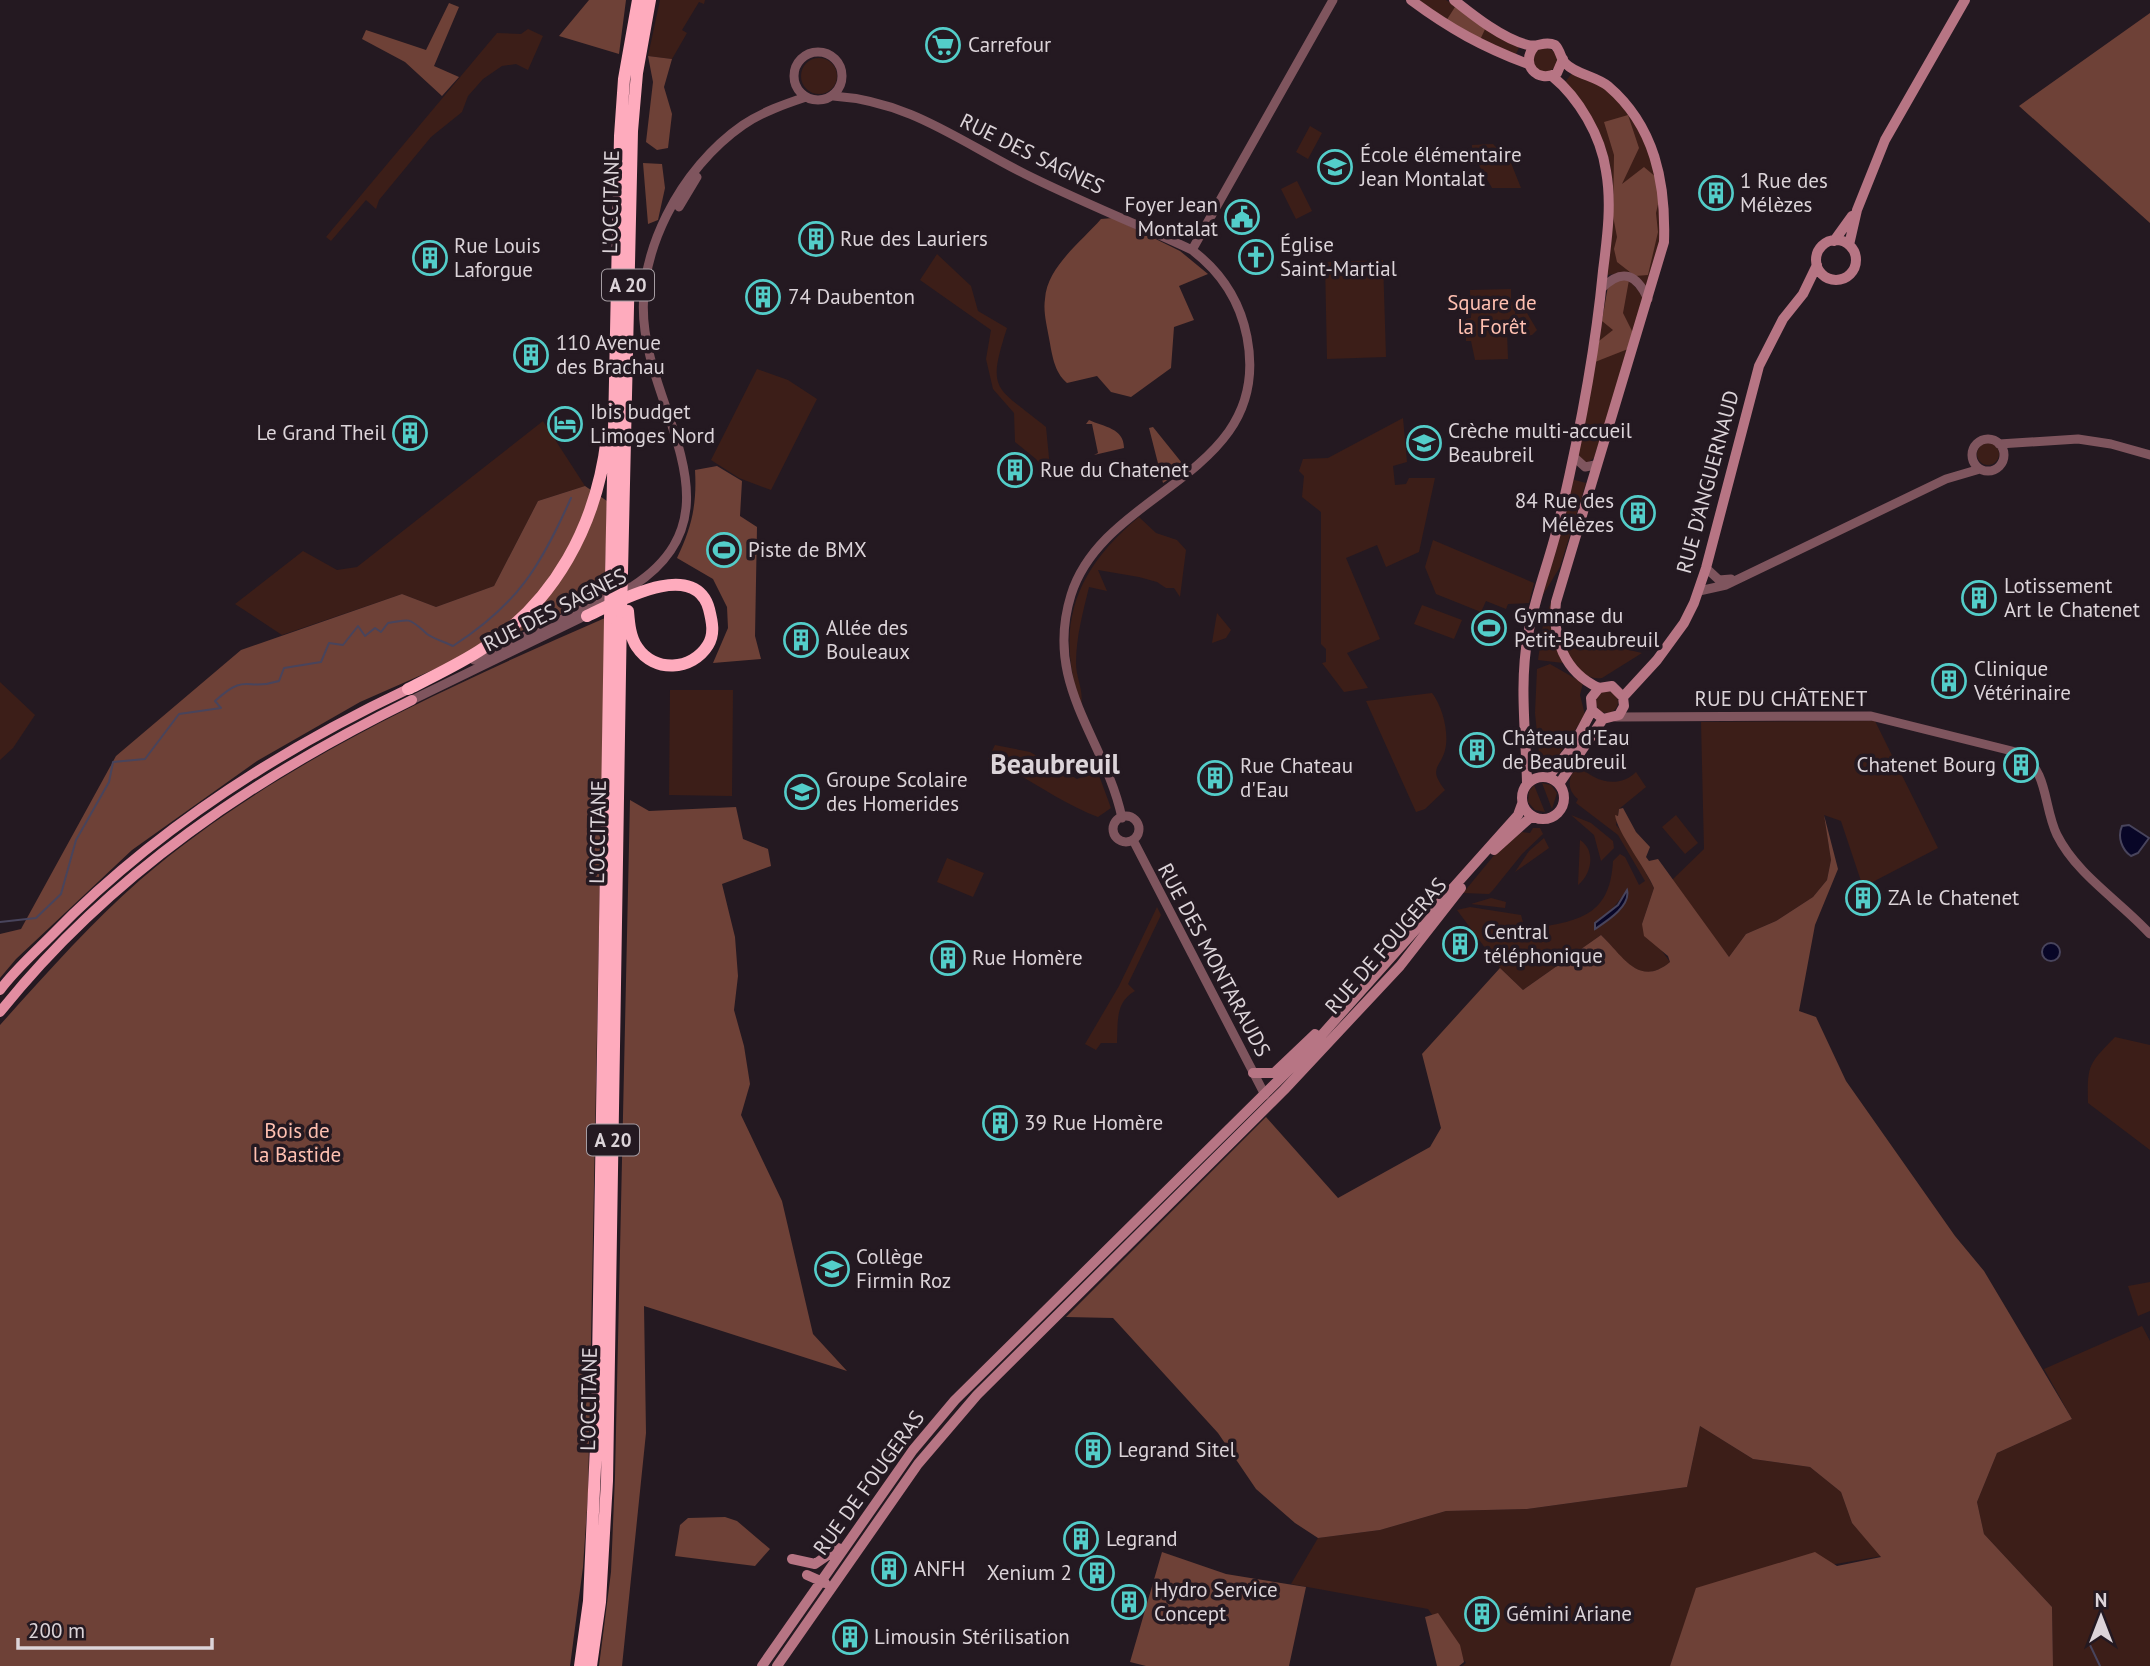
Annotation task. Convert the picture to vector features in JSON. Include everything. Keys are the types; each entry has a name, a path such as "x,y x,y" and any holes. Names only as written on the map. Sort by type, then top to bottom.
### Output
{"highway":[{"name":"L'OCCITANE","path":"591,1666 601,1589 607,1481 620,614 617,575 615,356 621,125 624,79 638,0"},
{"name":"L'OCCITANE","path":"617,575 632,131 639,62 650,0"},
{"path":"410,695 479,651 520,620 539,600 570,556 592,509 599,484 615,356"},
{"path":"587,616 645,589 671,584 692,589 708,604 713,624 709,644 695,660 674,666 653,663 636,647 620,614 628,583 617,575"},
{"name":"L'OCCITANE","path":"580,1666 589,1601 597,1423 620,614"}],"main road":[{"path":"1411,0 1443,24 1489,49 1528,64 1537,75 1552,76 1566,88 1585,117 1605,162 1609,201 1595,345 1574,457 1528,635 1522,697 1527,783 1521,796 1522,804 1532,816 1548,818 1559,812 1564,798 1559,784 1548,777 1537,777 1527,783"},
{"path":"1454,0 1515,41 1534,47 1550,43 1559,49 1567,65 1610,88 1634,115 1658,164 1665,209 1664,242 1565,564 1555,617 1556,633 1567,662 1586,682 1599,688 1591,698 1592,710 1573,746 1548,777"},
{"name":"RUE D'ANGUERNAUD","path":"1803,295 1829,278 1845,278 1854,269 1855,256 1849,245 1857,210 1885,140 1965,0"},
{"path":"1528,64 1528,55 1534,47"},
{"path":"1552,76 1560,69 1563,59"},
{"name":"RUE D'ANGUERNAUD","path":"1616,717 1623,701 1642,674 1684,623 1699,591 1759,366 1783,319 1803,295 1817,265 1819,250 1834,241 1857,210"},
{"path":"1834,241 1849,245"},
{"path":"1817,265 1829,278"},
{"name":"RUE D'ANGUERNAUD","path":"1599,688 1612,687 1642,674"},
{"path":"1612,687 1623,701"},
{"path":"0,990 78,909 164,835 249,775 344,719 410,695"},
{"path":"0,1012 86,918 171,844 256,785 410,695"},
{"path":"1592,710 1604,719"},
{"path":"1559,784 1589,736 1604,719 1616,717"},
{"name":"RUE DE FOUGERAS","path":"827,1581 913,1450 955,1401 1268,1099 1330,1025 1518,815 1522,804"},
{"name":"RUE DE FOUGERAS","path":"762,1666 932,1445 977,1395 1028,1347 1400,966 1498,845 1532,816"},
{"path":"1253,1073 1274,1073 1317,1032 1330,1025"},
{"path":"1022,1335 1028,1347"},
{"path":"792,1559 815,1564 834,1553 867,1517"},
{"path":"815,1564 827,1581"},
{"path":"807,1575 827,1581"},
{"path":"777,1666 827,1581"}],"street":[{"path":"1192,250 1333,0"},
{"path":"814,52 830,54 843,73 841,85 833,96 820,100 806,97 797,87 794,73 797,64 814,52"},
{"path":"841,85 852,97"},
{"name":"RUE DES SAGNES","path":"780,106 797,87"},
{"name":"RUE DES SAGNES","path":"833,96 891,105 920,116 1024,174 1192,250 1213,267 1244,319 1250,352 1248,384 1241,406 1219,446 1203,462 1097,546 1070,597 1064,647 1071,689 1122,818"},
{"name":"RUE DES SAGNES","path":"410,695 633,586 653,570 673,547 687,507 687,475 649,353 644,299 648,269 660,232 683,187 703,162 744,124 780,106 806,97"},
{"name":"RUE DES SAGNES","path":"410,695 587,616 637,589 665,565 680,543 690,517 693,481 687,450 654,351 649,299 652,274 664,236 703,162"},
{"path":"1602,288 1619,276 1630,276 1641,283 1648,299"},
{"path":"1954,475 1972,455 1974,446 1982,440 1991,439 1999,443 2018,444 2078,439 2111,444 2150,455"},
{"path":"1999,443 2004,458"},
{"path":"1699,591 1727,585 1954,475 1980,468 1995,469 2018,444"},
{"path":"1972,455 1980,468"},
{"path":"1574,457 1585,467 1595,465"},
{"path":"1706,568 1719,580 1743,576"},
{"path":"1623,701 1644,717"},
{"name":"RUE DU CHÂTENET","path":"1616,717 1871,716 2020,753 2037,766 2057,835 2069,854 2150,934"},
{"path":"1122,818 1132,820 1139,826 1138,835 1132,840 1122,840 1113,833 1114,822 1122,818"},
{"name":"RUE DES MONTARAUDS","path":"1132,840 1268,1099"}],"green space":[{"path":"589,0 626,0 619,54 559,36"},
{"path":"660,0 705,0 704,4 699,2 682,30 687,33 672,59 648,56"},
{"path":"1416,0 1446,0 1519,47 1515,57 1502,53"},
{"path":"449,3 459,7 434,66 459,77 442,96 405,62 362,39 366,30 426,50"},
{"path":"1455,7 1486,27 1480,40 1446,21"},
{"path":"2150,13 2150,223 2019,106"},
{"path":"528,29 543,36 528,70 516,64 502,66 483,79 468,96 462,112 431,137 379,200 376,209 366,200 331,241 326,237 497,33 521,34"},
{"path":"1545,48 1554,51 1557,60 1554,69 1545,72 1536,69 1533,60 1536,51"},
{"path":"648,56 672,59 664,87 672,114 668,148 657,150 646,142 653,82"},
{"path":"819,58 832,63 837,76 832,89 819,94 806,89 801,76 806,63"},
{"path":"1573,72 1602,86 1620,103 1642,135 1650,154 1659,193 1661,232 1646,290 1623,273 1607,275 1613,220 1613,183 1598,131 1565,82"},
{"path":"1628,115 1639,148 1622,184 1644,167 1657,178 1661,191 1656,213 1658,232 1648,275 1635,276 1617,262 1614,249 1617,237 1613,216 1614,155 1604,122"},
{"path":"1310,126 1322,133 1308,159 1296,152"},
{"path":"1493,144 1511,163 1521,188 1492,188 1472,153 1472,145"},
{"path":"643,163 662,164 665,188 658,220 648,224"},
{"path":"1297,181 1312,211 1296,219 1281,189"},
{"path":"1113,218 1180,251 1208,274 1179,286 1194,320 1174,327 1171,368 1131,397 1111,392 1097,376 1067,383 1054,362 1045,314 1047,287 1058,266 1101,219"},
{"path":"937,254 971,286 978,311 1007,328 997,365 997,377 1006,395 1046,427 1051,478 1036,459 1015,442 1014,413 993,389 986,359 991,330 920,280"},
{"path":"1383,260 1386,357 1327,359 1325,262"},
{"path":"1618,280 1629,280 1623,313 1633,333 1628,349 1595,362 1599,341 1613,330 1602,321 1608,286"},
{"path":"1629,280 1642,295 1642,305 1594,458 1586,464 1578,455 1608,286"},
{"name":"Square de la Forêt","path":"1511,289 1511,302 1517,303 1515,314 1527,313 1537,330 1532,335 1521,337 1521,332 1507,332 1508,359 1475,360 1471,341 1466,341 1466,319 1471,318 1470,290"},
{"path":"757,369 788,380 817,399 771,490 739,478 711,460"},
{"path":"1403,418 1407,462 1393,466 1395,485 1406,484 1409,478 1435,478 1419,552 1386,567 1377,545 1346,558 1380,639 1347,653 1368,688 1344,692 1322,663 1326,662 1326,649 1321,644 1321,512 1302,497 1304,476 1299,471 1303,459 1328,458"},
{"path":"1089,420 1117,432 1124,448 1094,455 1098,453 1092,424 1086,424"},
{"path":"543,421 585,486 538,501 494,586 436,607 402,594 282,635 235,604 303,551 337,570 357,567"},
{"path":"1153,427 1186,468 1163,483 1149,428"},
{"path":"1988,443 1996,446 1999,454 1996,462 1988,465 1980,462 1977,454 1980,446"},
{"path":"717,466 742,481 740,516 757,527 755,636 761,659 713,663 728,628 727,607 713,579 677,558 692,515 695,470"},
{"path":"1571,479 1586,483 1560,567 1541,598"},
{"path":"585,486 607,501 605,594 360,702 257,761 132,850 16,959 0,978 0,934 21,929 116,756 241,650 402,594 436,607 494,586 538,501"},
{"path":"1139,517 1156,533 1177,540 1186,550 1180,597 1174,588 1166,588 1157,582 1098,570 1107,591 1089,587 1077,644 1076,663 1081,706 1073,677 1070,650 1076,601 1085,579 1099,558"},
{"path":"1433,540 1534,583 1529,603 1508,604 1506,609 1486,601 1481,612 1436,594 1425,567"},
{"path":"1558,582 1552,607 1563,663 1538,660 1543,625"},
{"path":"1422,605 1462,620 1454,639 1414,624"},
{"path":"1217,613 1231,630 1226,638 1212,643"},
{"name":"Bois de la Bastide","path":"605,618 588,1494 583,1567 570,1666 0,1666 0,1025 68,950 121,897 192,838 247,800 362,732"},
{"path":"1561,634 1642,653 1602,678 1594,678 1586,675 1575,664"},
{"path":"1550,664 1583,683 1580,695 1585,715 1555,761 1540,763 1535,713 1537,669"},
{"path":"0,682 35,715 13,748 0,760"},
{"path":"670,690 733,690 732,796 669,795"},
{"path":"1607,691 1615,694 1618,702 1615,710 1607,713 1599,710 1596,702 1599,694"},
{"path":"1432,693 1441,711 1446,732 1444,753 1436,771 1445,790 1425,809 1416,812 1366,701"},
{"path":"1875,721 1938,848 1863,887 1841,821 1824,815 1831,860 1827,880 1813,897 1776,921 1746,934 1729,957 1671,881 1704,849 1701,722"},
{"path":"995,745 1030,752 1077,779 1097,770 1111,808 1098,817 1070,804 988,759"},
{"path":"1578,764 1590,775 1613,782 1629,778 1636,772 1646,787 1619,809 1616,825 1625,835 1654,888 1642,924 1670,962 1649,972 1640,971 1624,960 1601,935 1523,990 1500,968 1457,910 1470,907 1521,915 1525,930 1574,920 1597,906 1605,895 1613,861 1620,854 1625,857 1639,885 1645,881 1618,835 1576,803 1578,799 1570,786","holes":["1627,891 1628,896 1617,913 1595,929"]},
{"path":"1542,783 1551,785 1557,793 1552,809"},
{"path":"1534,785 1545,812 1535,810 1528,802 1529,791"},
{"path":"630,800 649,811 736,807 743,839 768,849 771,866 722,884 735,937 738,976 734,1010 744,1046 750,1084 741,1115 782,1201 813,1334 847,1371 644,1306 646,1433 622,1666 599,1666 611,1572 615,1476"},
{"path":"1623,808 1636,832 1650,847 1646,857 1649,861 1658,859 1729,957 1746,934 1776,921 1813,897 1827,880 1831,860 1824,815 1838,869 1815,925 1799,1011 1816,1017 1846,1081 1955,1236 1984,1271 2072,1419 1997,1453 1977,1502 1984,1534 2052,1607 2053,1666 1670,1666 1696,1588 1815,1552 1837,1566 1881,1557 1852,1523 1841,1492 1810,1467 1753,1459 1700,1426 1687,1487 1527,1509 1446,1511 1380,1530 1318,1538 1295,1523 1256,1489 1218,1433 1113,1318 1066,1317 1266,1117 1338,1198 1430,1147 1441,1128 1422,1054 1500,968 1523,990 1601,935 1624,960 1640,970 1649,972 1670,962 1668,956 1644,936 1642,924 1654,888 1617,822 1615,815 1618,816 1619,809"},
{"path":"1571,815 1591,823 1613,841 1614,848 1601,861 1594,835"},
{"path":"1676,815 1698,843 1685,854 1662,827"},
{"path":"1533,828 1540,828 1543,834 1522,854 1489,894 1463,893 1496,853 1522,832 1530,833"},
{"path":"1544,838 1549,848 1515,872 1529,851"},
{"path":"1580,840 1588,850 1590,862 1586,875 1578,885"},
{"path":"947,858 984,873 973,897 937,882"},
{"path":"1491,898 1506,902 1505,908 1471,904"},
{"path":"1157,907 1161,915 1128,984 1135,991 1121,1007 1117,1043 1101,1043 1096,1050 1085,1044 1119,986"},
{"path":"2115,1037 2150,1045 2150,1150 2088,1103 2091,1065"},
{"path":"2150,1282 2150,1311 2138,1316 2128,1286"},
{"path":"2142,1326 2150,1341 2150,1666 2053,1666 2052,1607 1984,1534 1977,1502 1997,1453 2072,1419 2044,1369"},
{"path":"1700,1426 1753,1459 1810,1467 1841,1492 1852,1523 1882,1556 1697,1588 1670,1666 1462,1666 1466,1663 1428,1609 1291,1584 1318,1538 1380,1530 1446,1511 1527,1509 1687,1487"},
{"path":"725,1517 737,1521 770,1549 755,1566 675,1556 680,1525 688,1518"},
{"path":"1162,1552 1226,1574 1306,1587 1289,1666 1146,1666 1130,1662"},
{"path":"1438,1613 1460,1645 1464,1662 1459,1666 1437,1666 1425,1617"}],"water":[{"path":"2129,825 2149,838 2138,853 2131,856 2120,839 2122,826"},
{"path":"1627,890 1622,907 1595,929 1595,923 1618,905"},
{"path":"2047,943 2055,943 2060,952 2058,959 2047,961 2042,956 2042,948"}],"waterway":[{"path":"0,922 36,918 61,894 76,840 109,782 113,762 145,759 179,714 221,708 215,701 234,687 279,681 284,668 321,662 329,643 343,645 358,626 365,636 375,628 381,632 388,623 410,621 430,636 453,646 494,615 525,582 549,544 571,498"},
{"path":"2090,1645 2100,1666"}],"place":[{"name":"Carrefour","path":"943,45"},
{"name":"École élémentaire Jean Montalat","path":"1335,167"},
{"name":"1 Rue des Mélèzes","path":"1716,193"},
{"name":"Foyer Jean Montalat","path":"1242,217"},
{"name":"Rue des Lauriers","path":"816,239"},
{"name":"Église Saint-Martial","path":"1256,257"},
{"name":"Rue Louis Laforgue","path":"430,258"},
{"name":"74 Daubenton","path":"763,297"},
{"name":"110 Avenue des Brachau","path":"531,355"},
{"name":"Ibis budget Limoges Nord","path":"565,424"},
{"name":"Le Grand Theil","path":"410,433"},
{"name":"Crèche multi-accueil Beaubreil","path":"1424,443"},
{"name":"Rue du Chatenet","path":"1015,470"},
{"name":"84 Rue des Mélèzes","path":"1638,513"},
{"name":"Piste de BMX","path":"724,550"},
{"name":"Lotissement Art le Chatenet","path":"1979,598"},
{"name":"Gymnase du Petit-Beaubreuil","path":"1489,628"},
{"name":"Allée des Bouleaux","path":"801,640"},
{"name":"Clinique Vétérinaire","path":"1949,681"},
{"name":"Château d'Eau de Beaubreuil","path":"1477,750"},
{"name":"Chatenet Bourg","path":"2021,765"},
{"name":"Rue Chateau d'Eau","path":"1215,778"},
{"name":"Groupe Scolaire des Homerides","path":"802,792"},
{"name":"ZA le Chatenet","path":"1863,898"},
{"name":"Central téléphonique","path":"1460,944"},
{"name":"Rue Homère","path":"948,958"},
{"name":"39 Rue Homère","path":"1000,1123"},
{"name":"Collège Firmin Roz","path":"832,1269"},
{"name":"Legrand Sitel","path":"1093,1450"},
{"name":"Legrand","path":"1081,1539"},
{"name":"ANFH","path":"889,1569"},
{"name":"Xenium 2","path":"1097,1573"},
{"name":"Hydro Service Concept","path":"1129,1602"},
{"name":"Gémini Ariane","path":"1482,1614"},
{"name":"Limousin Stérilisation","path":"850,1637"}],"district":[{"name":"Beaubreuil","path":"1055,764"}]}
